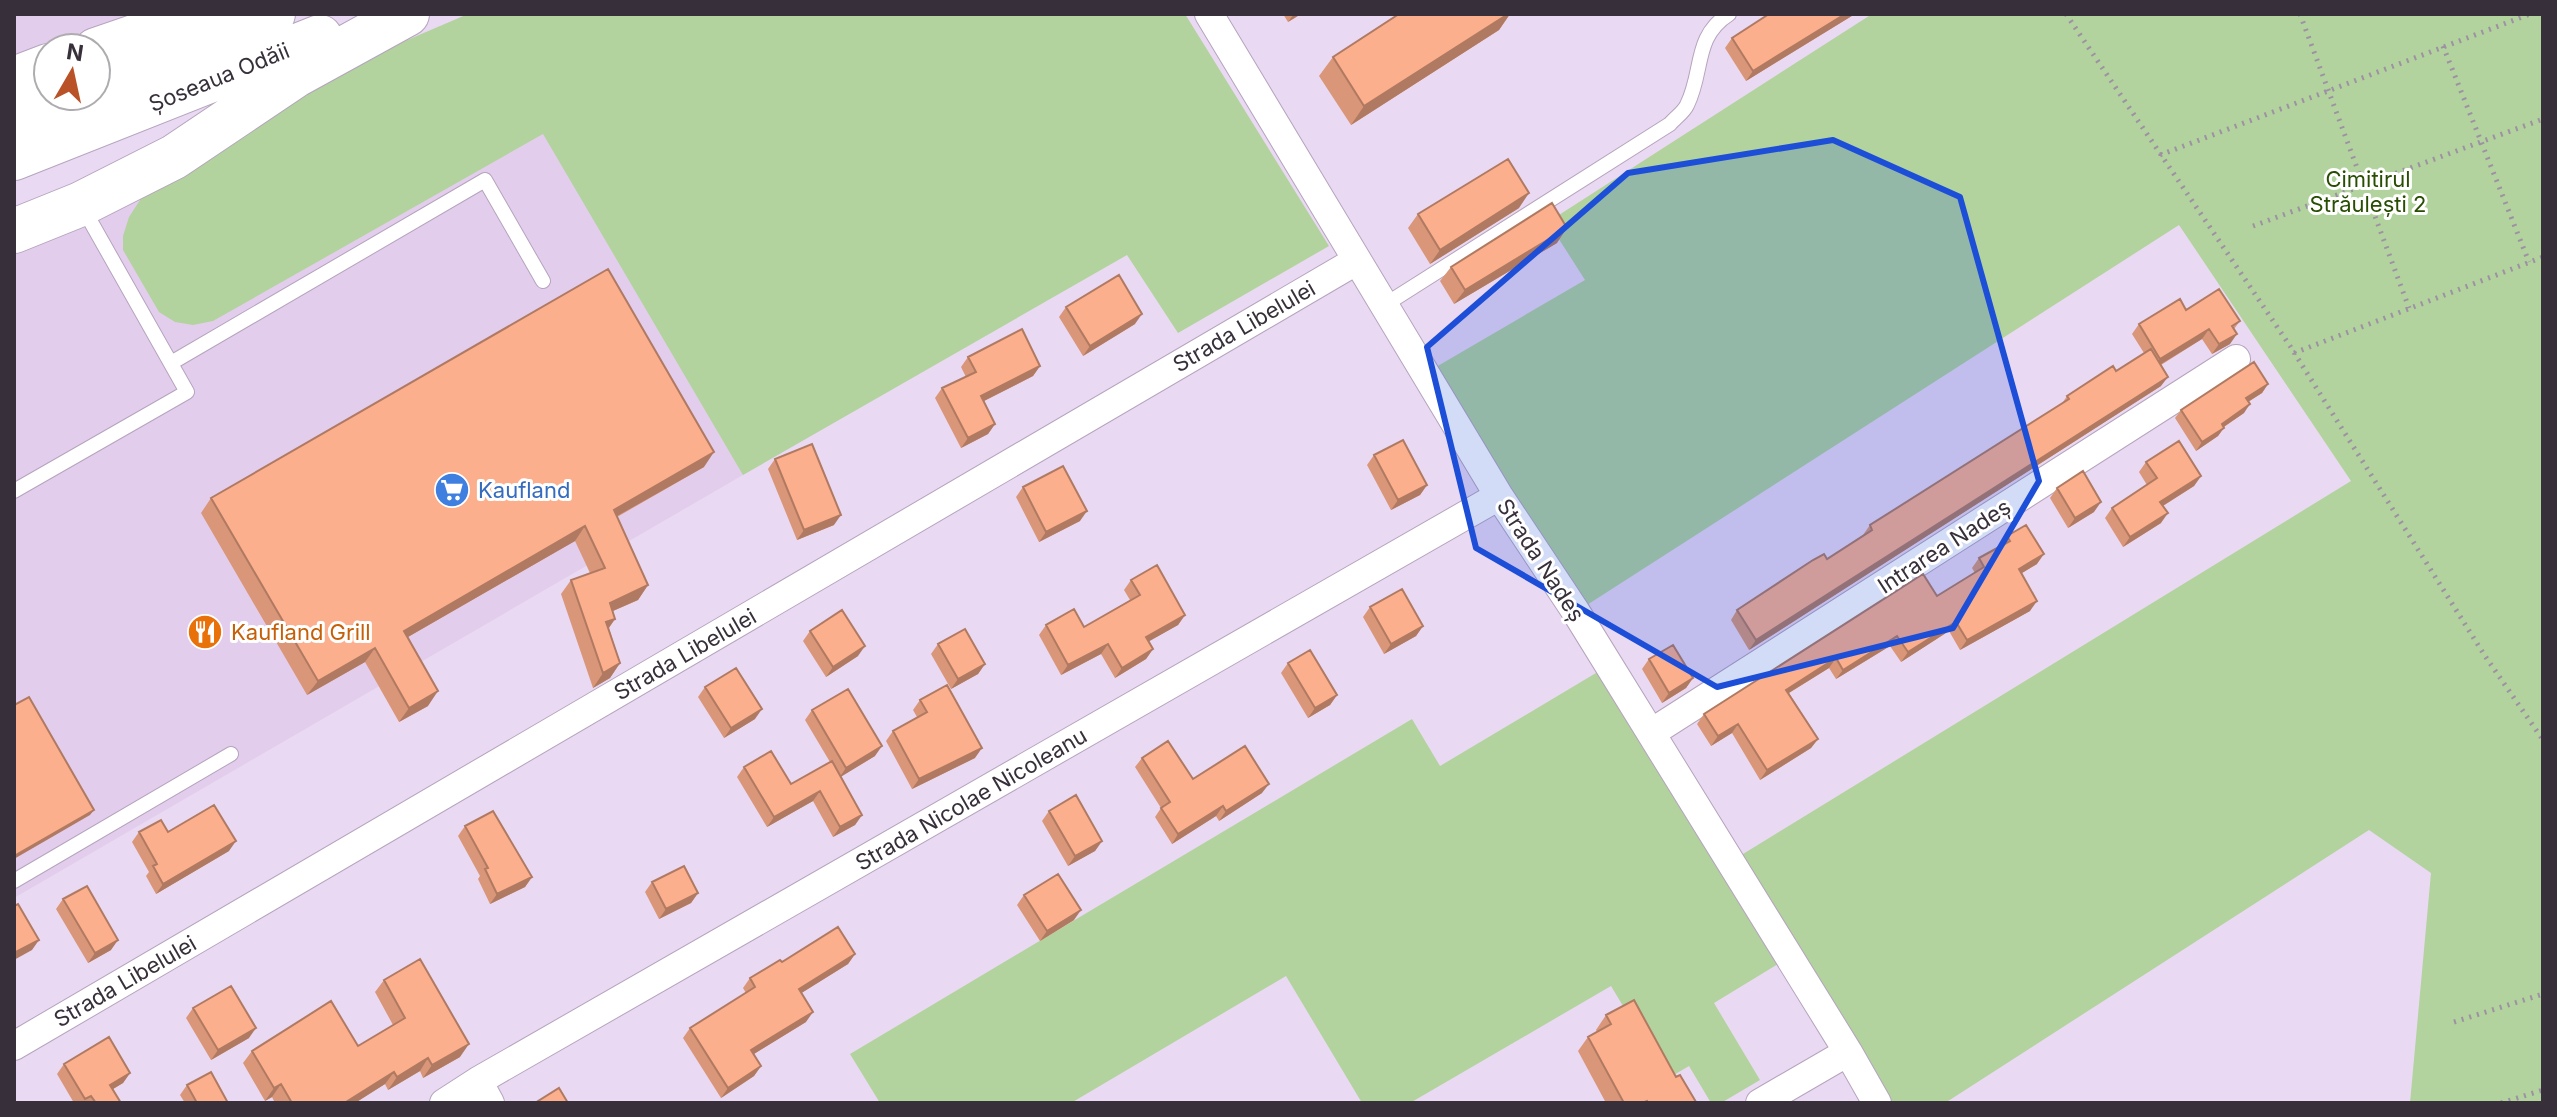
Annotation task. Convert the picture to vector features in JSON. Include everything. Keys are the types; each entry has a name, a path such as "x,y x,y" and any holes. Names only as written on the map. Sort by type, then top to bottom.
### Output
{"main road":[{"path":"112,45 201,14"},
{"name":"Șoseaua Odăii","path":"112,80 273,14"},
{"name":"Șoseaua Odăii","path":"14,158 378,14"},
{"path":"14,231 81,204 174,157 296,75 407,14"},
{"path":"14,121 36,112"}],"street":[{"name":"Strada Nadeș","path":"1209,14 1382,306 1499,496 1576,612 1877,1103"},
{"name":"Strada Libelulei","path":"14,1046 1356,261"},
{"name":"Intrarea Nadeș","path":"1651,733 2236,359"},
{"name":"Strada Nicolae Nicoleanu","path":"444,1103 484,1092 1499,496"},
{"path":"1760,1103 1848,1052"}],"lane":[{"path":"1382,306 1670,124 1687,107 1706,36 1717,22 1729,14"},
{"path":"171,363 485,180 543,281"},
{"path":"14,491 187,392 81,204"},
{"path":"14,881 231,754"}],"path":[{"path":"2066,14 2294,353 2485,656 2543,740"},
{"path":"2300,14 2409,308"},
{"path":"2160,155 2530,14"},
{"path":"2443,46 2529,262"},
{"path":"2253,226 2543,119"},
{"path":"2294,353 2543,257"},
{"path":"2454,1022 2543,994"},
{"path":"2501,1103 2543,1090"}],"highlighted area":[{"path":"1833,140 1960,197 2039,481 1953,628 1717,687 1476,548 1427,347 1628,173"}],"shaded area":[{"path":"14,14 151,14 104,32 32,32 32,56 14,66"},
{"path":"468,14 836,421 14,898 14,244"}],"green space":[{"path":"468,14 1185,14 1329,246 1178,333 1127,255 743,475 543,134 213,321 193,325 175,322 159,312 123,250 123,236 129,217 142,197 328,74"},
{"name":"Cimitirul Străulești 2","path":"1872,14 2543,14 2543,1103 2410,1103 2431,873 2369,830 1945,1103 1883,1103 1730,862 2351,481 2179,225 1576,612 1424,374 1585,280 1548,222"},
{"path":"1601,670 1778,964 1714,1003 1760,1080 1721,1103 1711,1103 1689,1066 1667,1079 1611,986 1410,1103 1362,1103 1286,976 1071,1103 880,1103 850,1054 1412,719 1440,766"}],"building":[{"path":"1399,14 1508,14 1364,106 1333,57"},
{"path":"1769,14 1845,14 1753,71 1732,38"},
{"path":"1508,159 1529,193 1440,250 1418,214"},
{"path":"1552,203 1567,228 1465,290 1451,267"},
{"name":"Kaufland","path":"608,269 714,452 614,510 648,585 610,603 615,619 606,622 620,663 603,673 571,580 605,568 585,526 404,631 438,691 409,708 375,648 318,681 211,498"},
{"path":"1119,275 1142,314 1090,346 1066,307"},
{"path":"2219,289 2240,321 2232,326 2237,334 2219,344 2209,329 2160,359 2139,324 2180,299 2186,310"},
{"path":"1022,329 1040,366 981,396 995,424 968,438 942,388 976,372 968,357"},
{"path":"2151,349 2168,377 1756,640 1737,610 1813,560 1824,554 1827,559 1872,530 1870,525 2069,399 2067,396 2113,366 2116,371"},
{"path":"2254,362 2268,384 2246,398 2250,404 2222,424 2224,428 2202,442 2181,410"},
{"path":"1403,440 1427,485 1398,500 1374,455"},
{"path":"2179,441 2201,476 2160,502 2168,513 2130,537 2112,508 2157,478 2146,462"},
{"path":"812,444 841,515 804,530 775,459"},
{"path":"1063,466 1087,511 1046,532 1023,487"},
{"path":"2083,471 2101,502 2075,518 2057,488"},
{"path":"2026,525 2044,554 2019,569 2037,601 1967,640 1956,622 1908,652 1897,636 1843,670 1836,658 1786,690 1818,739 1767,770 1738,724 1718,736 1704,714 1923,574 1937,596 1984,567 1979,558 2010,541 2007,536"},
{"path":"1157,565 1185,615 1146,637 1153,649 1122,668 1108,644 1068,665 1046,625 1074,609 1084,627 1140,595 1131,580"},
{"path":"1402,589 1423,626 1391,644 1370,607"},
{"path":"842,610 865,646 833,667 810,631"},
{"path":"965,629 985,664 958,679 938,644"},
{"path":"1673,645 1693,678 1669,693 1649,659"},
{"path":"1310,650 1337,695 1315,708 1288,663"},
{"path":"736,668 762,709 731,728 705,687"},
{"path":"947,685 982,748 919,779 893,731 927,712 920,700"},
{"path":"848,689 882,746 846,768 812,710"},
{"path":"29,697 94,810 14,856 14,705"},
{"path":"1168,741 1193,779 1245,746 1269,784 1226,811 1223,806 1178,834 1161,808 1170,802 1142,758"},
{"path":"771,751 791,784 832,761 862,815 840,827 820,791 774,817 744,767"},
{"path":"1076,795 1102,841 1075,856 1049,811"},
{"path":"214,805 236,841 163,884 153,866 157,864 139,832 161,820 168,832"},
{"path":"493,811 532,877 497,894 485,869 488,868 465,826"},
{"path":"684,866 698,893 666,909 652,882"},
{"path":"1058,874 1081,910 1047,931 1024,895"},
{"path":"87,886 118,940 95,953 63,899"},
{"path":"18,904 39,940 14,953 14,906"},
{"path":"838,927 855,954 799,989 813,1012 751,1050 761,1066 728,1088 690,1028 755,987 750,978"},
{"path":"420,959 469,1044 432,1065 428,1058 397,1077 394,1072 346,1103 292,1103 281,1084 274,1088 252,1051 331,1001 358,1046 405,1018 384,980"},
{"path":"231,986 256,1028 218,1050 193,1008"},
{"path":"1634,1000 1676,1077 1680,1075 1696,1102 1624,1103 1588,1037 1611,1024 1606,1015"},
{"path":"109,1037 130,1073 110,1085 121,1103 96,1103 91,1096 85,1099 64,1064"},
{"path":"211,1072 228,1103 197,1103 187,1085"},
{"path":"559,1088 568,1103 535,1103"}],"place":[{"name":"Kaufland","path":"452,490"},
{"name":"Kaufland Grill","path":"205,632"}]}
